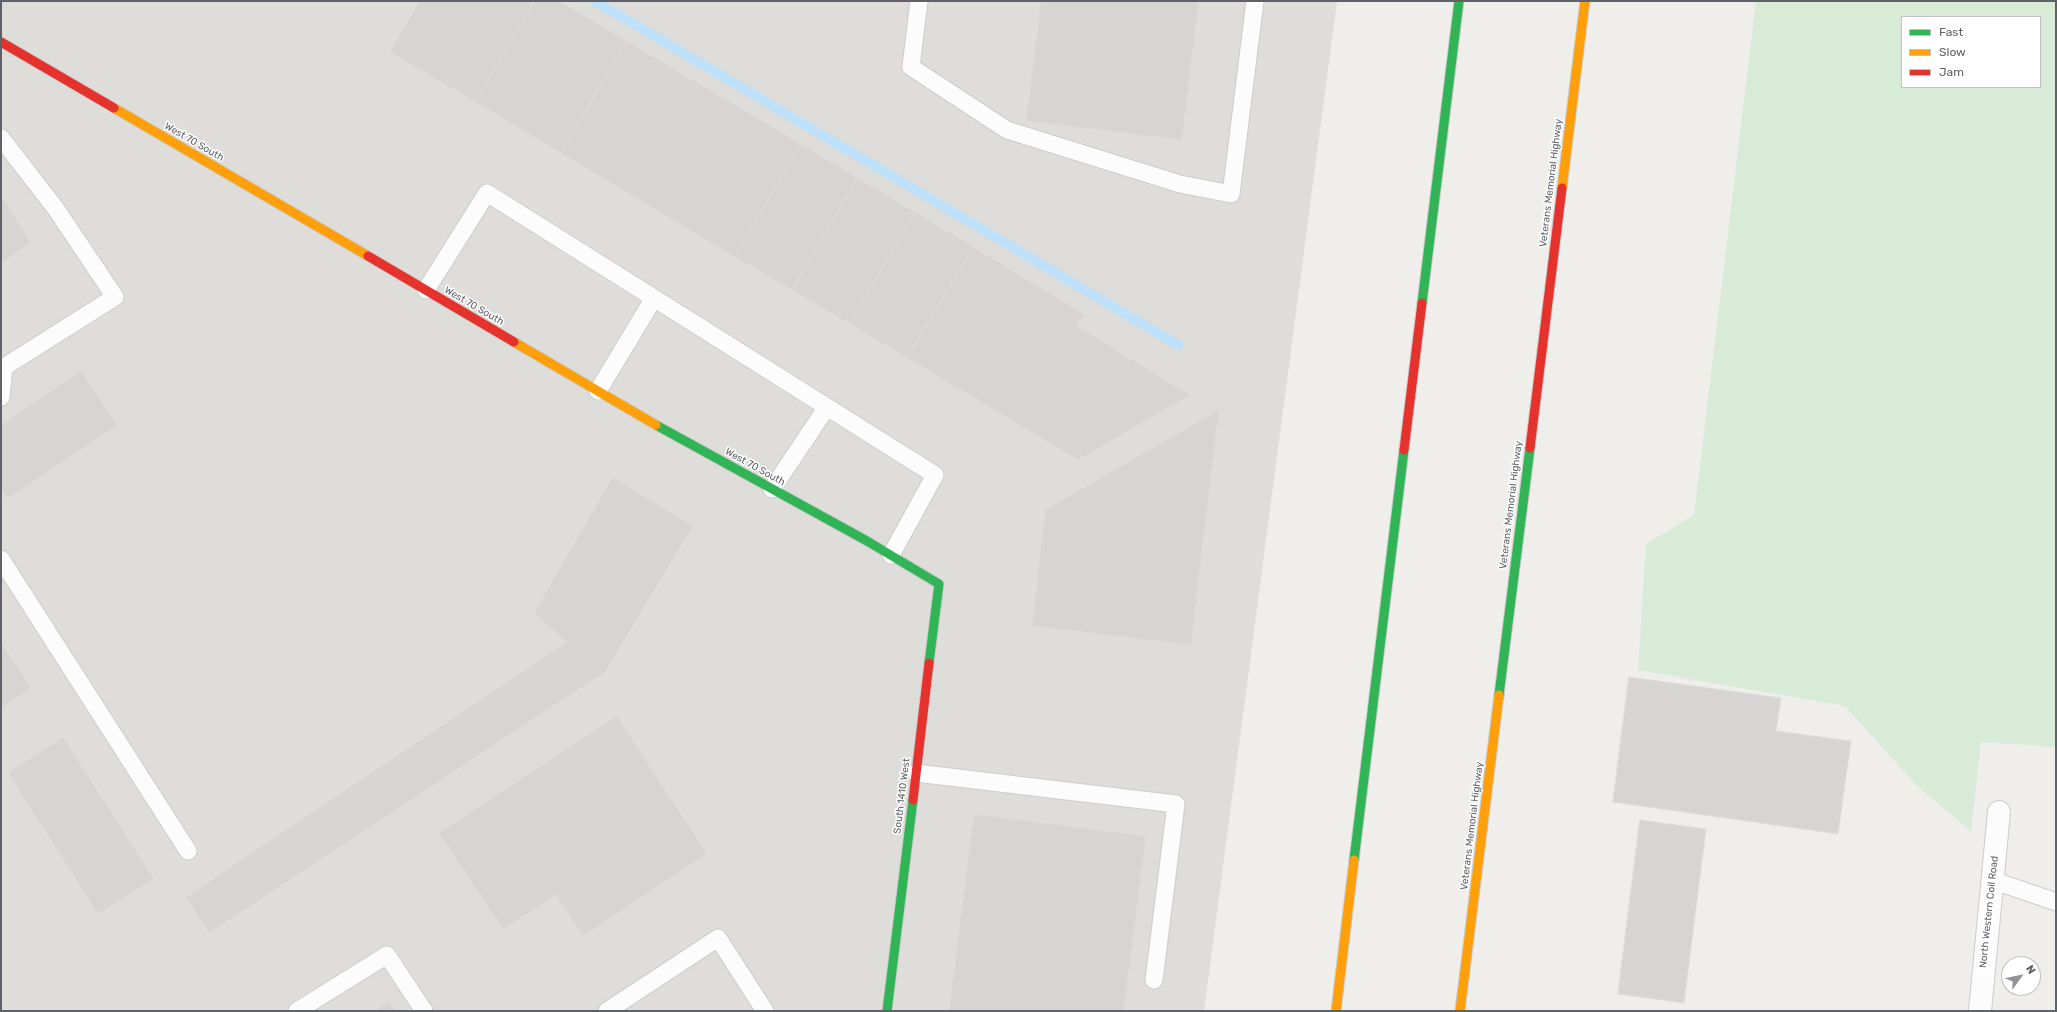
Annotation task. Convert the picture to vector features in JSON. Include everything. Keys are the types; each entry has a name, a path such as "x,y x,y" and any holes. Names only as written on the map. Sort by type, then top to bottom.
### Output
{"main road":[{"path":"1336,1011 1459,1"},
{"name":"Veterans Memorial Highway","path":"1460,1011 1585,1"},
{"name":"West 70 South","path":"1,42 598,391 891,555 939,584"},
{"name":"South 1410 West","path":"887,1011 939,584"}],"street":[{"name":"North Western Coil Road","path":"1980,1011 1999,812"}],"lane":[{"path":"919,1 911,67 1006,130 1180,184 1231,194 1255,1"},
{"path":"1,138 56,209 115,297 4,367 1,397"},
{"path":"426,290 487,193 935,475 891,555"},
{"path":"598,391 654,298"},
{"path":"772,489 827,407"},
{"path":"1,559 188,851"},
{"path":"916,773 1176,804 1154,980"},
{"path":"1992,880 2056,902"},
{"path":"607,1011 718,938 765,1011"},
{"path":"297,1011 387,955 424,1011"}],"shaded area":[{"path":"1,1 1337,1 1204,1011 1,1011"}],"green space":[{"path":"1756,1 2056,1 2056,747 1981,742 1971,831 1918,787 1845,706 1638,670 1646,544 1694,515"}],"building":[{"path":"420,1 535,1 475,102 390,52"},
{"path":"535,1 559,1 627,41 561,153 475,102"},
{"path":"1041,1 1199,1 1182,140 1026,121"},
{"path":"627,41 801,144 735,257 561,153"},
{"path":"801,144 858,178 792,290 735,257"},
{"path":"858,178 915,212 850,324 792,290"},
{"path":"1,196 31,242 1,263"},
{"path":"915,212 974,247 907,358 850,324"},
{"path":"974,247 1084,314 1077,326 1190,395 1078,460 907,358"},
{"path":"81,371 117,425 8,499 1,489 1,425"},
{"path":"1219,410 1191,645 1032,626 1045,510"},
{"path":"613,477 693,526 605,672 209,933 186,897 567,642 534,613"},
{"path":"1,642 31,688 1,708"},
{"path":"1629,677 1781,698 1776,731 1851,741 1838,834 1613,802"},
{"path":"617,716 707,854 583,936 556,895 503,929 439,833"},
{"path":"63,737 154,879 98,914 8,773"},
{"path":"974,814 1146,836 1124,1011 949,1011"},
{"path":"1640,820 1706,829 1684,1003 1618,994"},
{"path":"389,1001 395,1011 374,1011"}],"waterway":[{"path":"595,1 1178,345"}],"traffic: fast":[{"path":"1422,303 1459,1"},
{"path":"656,425 867,541 939,584 929,663"},
{"path":"1499,695 1530,448"},
{"path":"1354,860 1404,450"},
{"path":"887,1011 913,800"}],"traffic: slow":[{"path":"1562,188 1585,1"},
{"path":"114,108 368,256"},
{"path":"514,342 656,425"},
{"path":"1460,1011 1499,695"},
{"path":"1336,1011 1354,860"}],"traffic: jam":[{"path":"1,42 114,108"},
{"path":"1530,448 1562,188"},
{"path":"368,256 514,342"},
{"path":"1404,450 1422,303"},
{"path":"913,800 929,663"}]}
